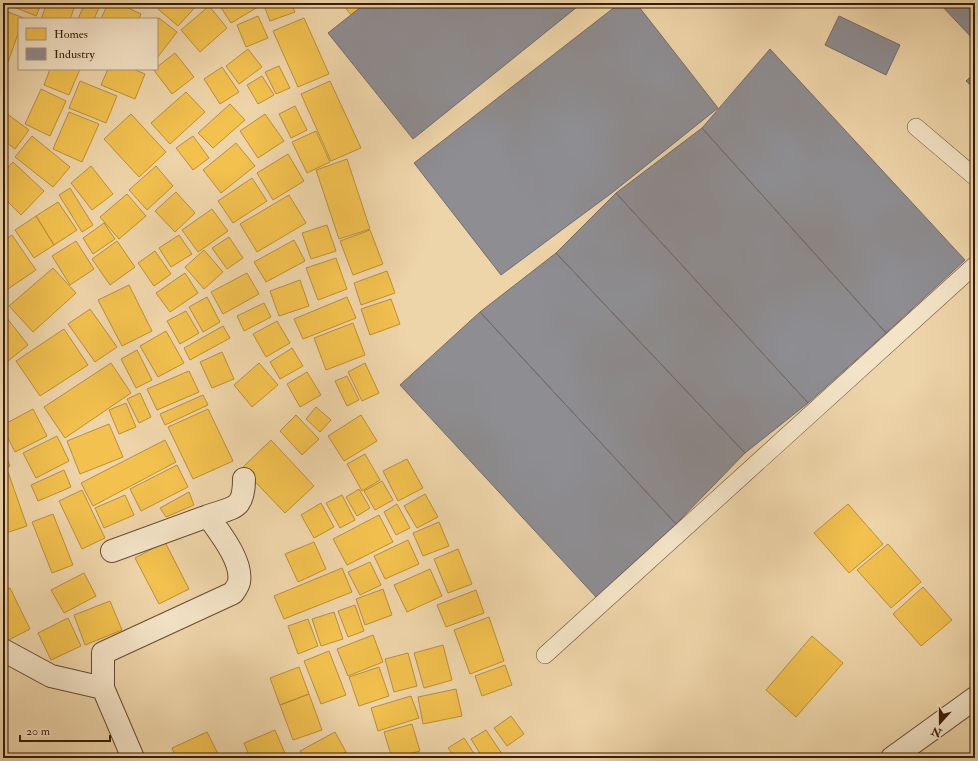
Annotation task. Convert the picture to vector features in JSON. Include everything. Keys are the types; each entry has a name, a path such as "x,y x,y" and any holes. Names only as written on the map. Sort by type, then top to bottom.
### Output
{"street":[{"path":"112,551 237,506 243,498 244,479"},
{"path":"133,758 103,688 102,653 233,593 239,583 239,574 231,550 208,516"},
{"path":"3,650 51,676 103,688"},
{"path":"892,758 975,698"}],"lane":[{"path":"916,127 975,177"},
{"path":"545,655 975,265"}],"building: Homes":[{"path":"4,3 42,3 36,16"},
{"path":"47,3 76,3 70,18 41,18"},
{"path":"85,3 101,3 94,18 78,18"},
{"path":"108,3 118,3 141,14 139,18 101,18"},
{"path":"164,3 199,3 178,26 158,9"},
{"path":"225,3 256,3 258,7 231,23 220,6"},
{"path":"263,3 291,3 295,12 270,21"},
{"path":"342,3 366,3 351,15"},
{"path":"209,6 227,28 200,52 181,30"},
{"path":"5,11 24,18 18,18 18,34 8,62 3,60 3,16"},
{"path":"258,16 268,38 246,47 237,25"},
{"path":"159,18 177,32 158,57"},
{"path":"304,18 329,74 298,87 273,31"},
{"path":"248,49 262,67 239,84 226,66"},
{"path":"175,53 194,77 172,94 154,70 158,70 158,66"},
{"path":"279,66 290,88 276,94 265,72"},
{"path":"222,67 239,92 220,104 204,79"},
{"path":"50,70 80,70 69,95 44,85"},
{"path":"108,70 135,70 145,74 135,99 101,85"},
{"path":"262,76 274,95 258,104 247,85"},
{"path":"80,81 117,96 106,123 69,108"},
{"path":"330,81 361,148 331,161 301,94"},
{"path":"41,89 66,101 50,136 25,124"},
{"path":"186,92 205,112 170,144 151,123"},
{"path":"230,104 245,120 213,148 198,133"},
{"path":"295,106 307,130 291,138 279,114"},
{"path":"3,111 29,130 15,149 3,140"},
{"path":"69,112 99,124 82,162 53,149"},
{"path":"131,114 166,152 139,177 104,139"},
{"path":"265,114 284,141 258,158 240,131"},
{"path":"316,131 330,162 307,173 292,142"},
{"path":"32,136 70,167 53,187 15,157"},
{"path":"193,136 209,158 193,170 176,148"},
{"path":"236,143 255,166 221,193 203,170"},
{"path":"288,154 304,181 273,200 257,173"},
{"path":"347,159 370,229 339,239 316,170"},
{"path":"13,162 44,191 21,215 3,197 3,173"},
{"path":"91,166 113,194 92,210 71,183"},
{"path":"156,166 173,186 147,210 129,190"},
{"path":"252,178 267,201 233,223 218,201"},
{"path":"70,188 93,225 82,232 59,195"},
{"path":"176,192 195,213 175,232 155,211"},
{"path":"127,194 146,216 119,239 100,217"},
{"path":"289,195 306,223 257,252 240,224"},
{"path":"58,202 77,230 54,245 36,216"},
{"path":"212,209 228,231 198,252 182,230"},
{"path":"36,216 54,245 34,258 15,230"},
{"path":"104,223 115,239 93,254 83,238"},
{"path":"327,225 336,251 311,259 302,233"},
{"path":"370,230 383,264 353,275 340,241"},
{"path":"12,235 36,270 5,291 3,288 3,241"},
{"path":"179,235 192,254 171,267 159,248"},
{"path":"229,237 243,258 227,269 212,248"},
{"path":"294,240 305,261 266,282 254,262"},
{"path":"76,241 94,269 70,285 52,256"},
{"path":"117,241 135,267 110,285 92,259"},
{"path":"204,250 223,272 204,289 185,267"},
{"path":"155,251 171,274 154,286 138,263"},
{"path":"336,258 347,289 318,300 306,268"},
{"path":"53,268 76,293 33,332 9,306"},
{"path":"387,271 395,293 361,305 354,283"},
{"path":"185,273 198,293 170,312 156,293"},
{"path":"247,273 259,294 223,314 211,292"},
{"path":"300,280 309,306 279,316 270,291"},
{"path":"129,285 152,331 122,346 98,300"},
{"path":"207,297 220,322 203,332 189,307"},
{"path":"347,297 356,318 303,339 294,319"},
{"path":"391,299 400,324 370,335 361,309"},
{"path":"264,303 271,317 244,331 237,316"},
{"path":"90,309 117,347 95,362 68,324"},
{"path":"186,311 199,333 180,344 167,321"},
{"path":"3,313 28,345 8,361 3,355"},
{"path":"277,321 290,343 266,357 253,334"},
{"path":"353,323 365,355 326,370 314,338"},
{"path":"223,326 230,338 190,360 184,348"},
{"path":"64,329 88,365 40,396 16,361"},
{"path":"166,331 184,363 158,377 140,346"},
{"path":"292,348 303,366 280,379 270,362"},
{"path":"137,350 152,380 136,388 121,359"},
{"path":"222,352 234,379 212,388 200,362"},
{"path":"111,363 131,393 65,438 44,407"},
{"path":"259,363 278,385 252,407 234,385"},
{"path":"365,363 379,393 362,401 348,372"},
{"path":"189,371 199,392 157,410 147,389"},
{"path":"307,372 321,395 300,407 287,384"},
{"path":"347,376 359,400 347,406 335,381"},
{"path":"140,393 151,417 139,423 127,399"},
{"path":"203,395 208,405 165,425 160,414"},
{"path":"126,403 136,427 119,434 109,410"},
{"path":"316,407 331,420 320,432 306,419"},
{"path":"33,409 47,436 15,452 3,428 3,425"},
{"path":"208,409 233,461 193,479 168,427"},
{"path":"296,415 319,439 302,455 280,431"},
{"path":"361,415 377,441 344,461 328,436"},
{"path":"109,424 123,457 80,474 67,441"},
{"path":"57,436 69,461 36,478 23,453"},
{"path":"165,440 176,462 93,506 81,483"},
{"path":"271,440 314,486 285,513 242,468"},
{"path":"3,448 10,466 3,469"},
{"path":"365,454 380,480 362,491 347,464"},
{"path":"407,459 423,488 398,501 383,471"},
{"path":"177,465 188,487 141,511 130,489"},
{"path":"64,470 71,487 38,501 31,485"},
{"path":"8,472 27,526 3,534 3,474"},
{"path":"382,481 393,500 375,510 364,491"},
{"path":"359,489 370,508 357,516 346,497"},
{"path":"82,490 105,538 82,549 59,501"},
{"path":"189,492 194,505 166,517 160,508"},
{"path":"425,494 438,517 417,528 404,506"},
{"path":"125,495 134,515 104,528 95,508"},
{"path":"342,495 355,520 340,528 326,503"},
{"path":"321,503 334,527 314,538 301,515"},
{"path":"397,504 410,528 396,535 384,512"},
{"path":"848,504 883,544 849,573 814,533"},
{"path":"53,514 73,565 52,573 32,522"},
{"path":"379,515 393,542 347,565 333,539"},
{"path":"439,522 449,546 423,556 413,533"},
{"path":"408,540 419,564 385,579 374,556"},
{"path":"165,542 189,589 159,604 135,558"},
{"path":"314,542 326,569 298,582 285,554"},
{"path":"888,544 921,582 891,608 857,570"},
{"path":"458,549 472,584 448,593 434,559"},
{"path":"370,562 381,585 360,595 348,572"},
{"path":"342,568 352,592 284,619 274,596"},
{"path":"430,569 442,596 407,612 394,585"},
{"path":"84,573 96,596 64,613 51,590"},
{"path":"923,587 952,620 921,646 893,614"},
{"path":"10,588 30,629 3,643 3,592"},
{"path":"383,589 392,615 365,625 356,599"},
{"path":"476,590 484,613 446,627 437,605"},
{"path":"110,601 122,630 85,645 74,615"},
{"path":"355,605 364,631 348,637 338,611"},
{"path":"334,612 343,639 321,646 312,619"},
{"path":"489,617 504,661 470,674 454,630"},
{"path":"68,618 81,646 51,660 38,633"},
{"path":"308,619 318,646 298,654 288,626"},
{"path":"373,635 383,662 348,676 337,649"},
{"path":"812,636 843,663 796,717 766,690"},
{"path":"443,645 452,680 424,688 414,653"},
{"path":"329,651 346,695 321,704 304,661"},
{"path":"408,653 417,686 394,692 385,659"},
{"path":"505,665 512,685 482,696 475,676"},
{"path":"299,667 309,694 280,705 270,678"},
{"path":"379,667 389,696 359,706 349,677"},
{"path":"456,689 462,716 423,724 418,697"},
{"path":"309,694 322,730 293,740 280,705"},
{"path":"411,696 419,718 378,731 371,708"},
{"path":"511,716 524,734 507,746 494,728"},
{"path":"412,724 420,751 392,758 384,732"},
{"path":"275,730 287,758 250,758 244,743"},
{"path":"486,730 504,757 503,758 483,758 471,739"},
{"path":"207,732 220,758 176,758 172,748"},
{"path":"335,732 346,752 334,758 304,758 300,751"},
{"path":"464,738 477,758 455,758 448,748"},
{"path":"346,752 350,758 334,758"}],"building: Industry":[{"path":"366,3 582,3 413,139 328,33"},
{"path":"620,3 636,3 718,108 613,192 501,275 414,163"},
{"path":"939,3 975,3 975,41"},
{"path":"839,16 900,45 886,75 825,45"},
{"path":"770,49 965,260 886,333 702,128"},
{"path":"975,73 975,89 966,81"},
{"path":"702,128 886,333 808,403 616,193"},
{"path":"616,193 808,403 745,453 556,253"},
{"path":"556,253 745,453 676,524 480,312"},
{"path":"480,312 676,524 596,597 400,385"}]}
